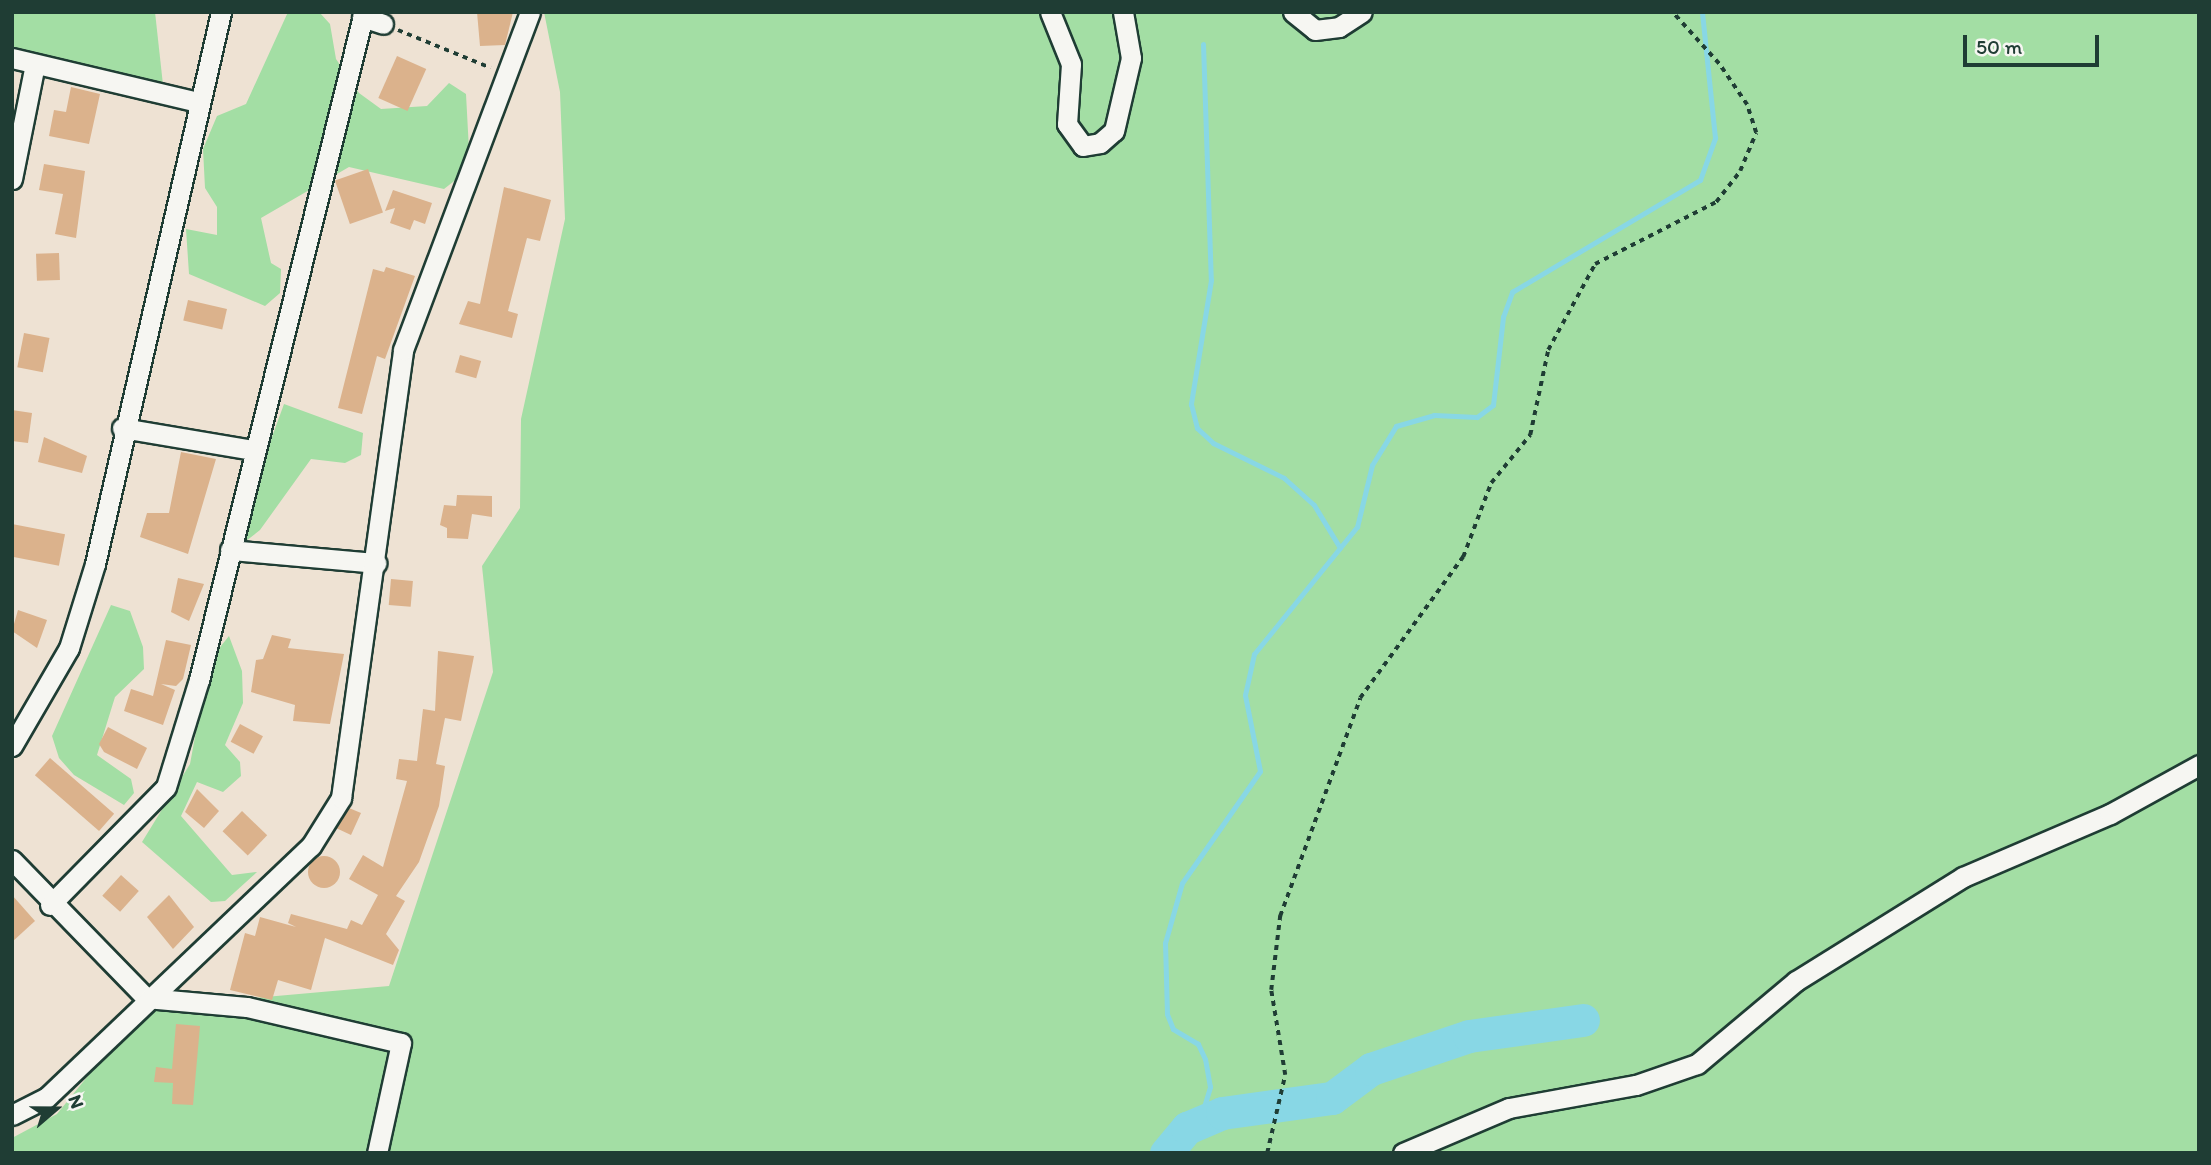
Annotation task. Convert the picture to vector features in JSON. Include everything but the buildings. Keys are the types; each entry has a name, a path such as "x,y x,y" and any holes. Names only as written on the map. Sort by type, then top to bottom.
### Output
{"street":[{"path":"12,747 69,648 95,564 122,428 220,12"},
{"path":"12,1115 46,1098 146,998 311,846 341,798 376,563 388,428 402,350 530,12"},
{"path":"1049,12 1071,64 1068,124 1083,146 1100,143 1117,121 1131,58 1123,12"},
{"path":"1293,12 1315,30 1339,27 1362,12"},
{"path":"50,905 166,787 230,550 363,15 383,24"},
{"path":"12,58 198,102"},
{"path":"12,179 35,64"},
{"path":"122,428 253,450"},
{"path":"230,550 376,563"},
{"path":"1403,1153 1509,1108 1636,1085 1697,1064 1796,981 1963,877 2110,814 2199,765"},
{"path":"12,860 50,905 146,998 247,1007 401,1043 377,1153"}],"path":[{"path":"1267,1153 1285,1075 1270,990 1280,916 1360,698 1463,557 1491,483 1530,435 1548,350 1595,264 1716,202 1740,171 1756,133 1747,105 1719,64 1672,12"},
{"path":"383,24 482,64"}],"green space":[{"path":"12,12 155,12 164,94 12,63"},
{"path":"288,12 320,13 330,24 336,59 359,93 381,109 427,106 449,83 466,94 469,150 458,178 444,189 349,167 261,218 271,263 281,269 280,293 265,306 189,274 186,229 217,235 217,207 205,188 203,149 217,116 246,104"},
{"path":"544,12 2199,12 2199,1153 12,1153 12,1138 57,1114 143,1008 389,986 493,672 482,566 520,508 521,419 565,219 560,92"},
{"path":"284,404 363,433 361,455 345,463 311,459 260,530 246,541 237,533"},
{"path":"111,605 130,611 143,647 144,669 115,697 97,755 131,779 134,793 124,805 74,775 59,758 52,736"},
{"path":"229,636 242,671 243,703 225,745 240,762 241,776 223,792 197,782 181,816 232,875 257,872 225,901 211,902 142,842 190,764 209,661"}],"waterway":[{"path":"1199,1123 1210,1087 1205,1059 1198,1044 1173,1029 1167,1014 1165,943 1182,883 1260,771 1245,695 1254,654 1357,527 1372,465 1396,426 1434,415 1477,417 1493,405 1503,317 1512,292 1700,180 1715,138 1702,12"},
{"path":"1203,44 1211,280 1191,404 1197,428 1213,443 1284,478 1314,505 1340,548"},
{"path":"1166,1153 1187,1128 1222,1113 1332,1098 1371,1069 1469,1036 1583,1020"}]}
